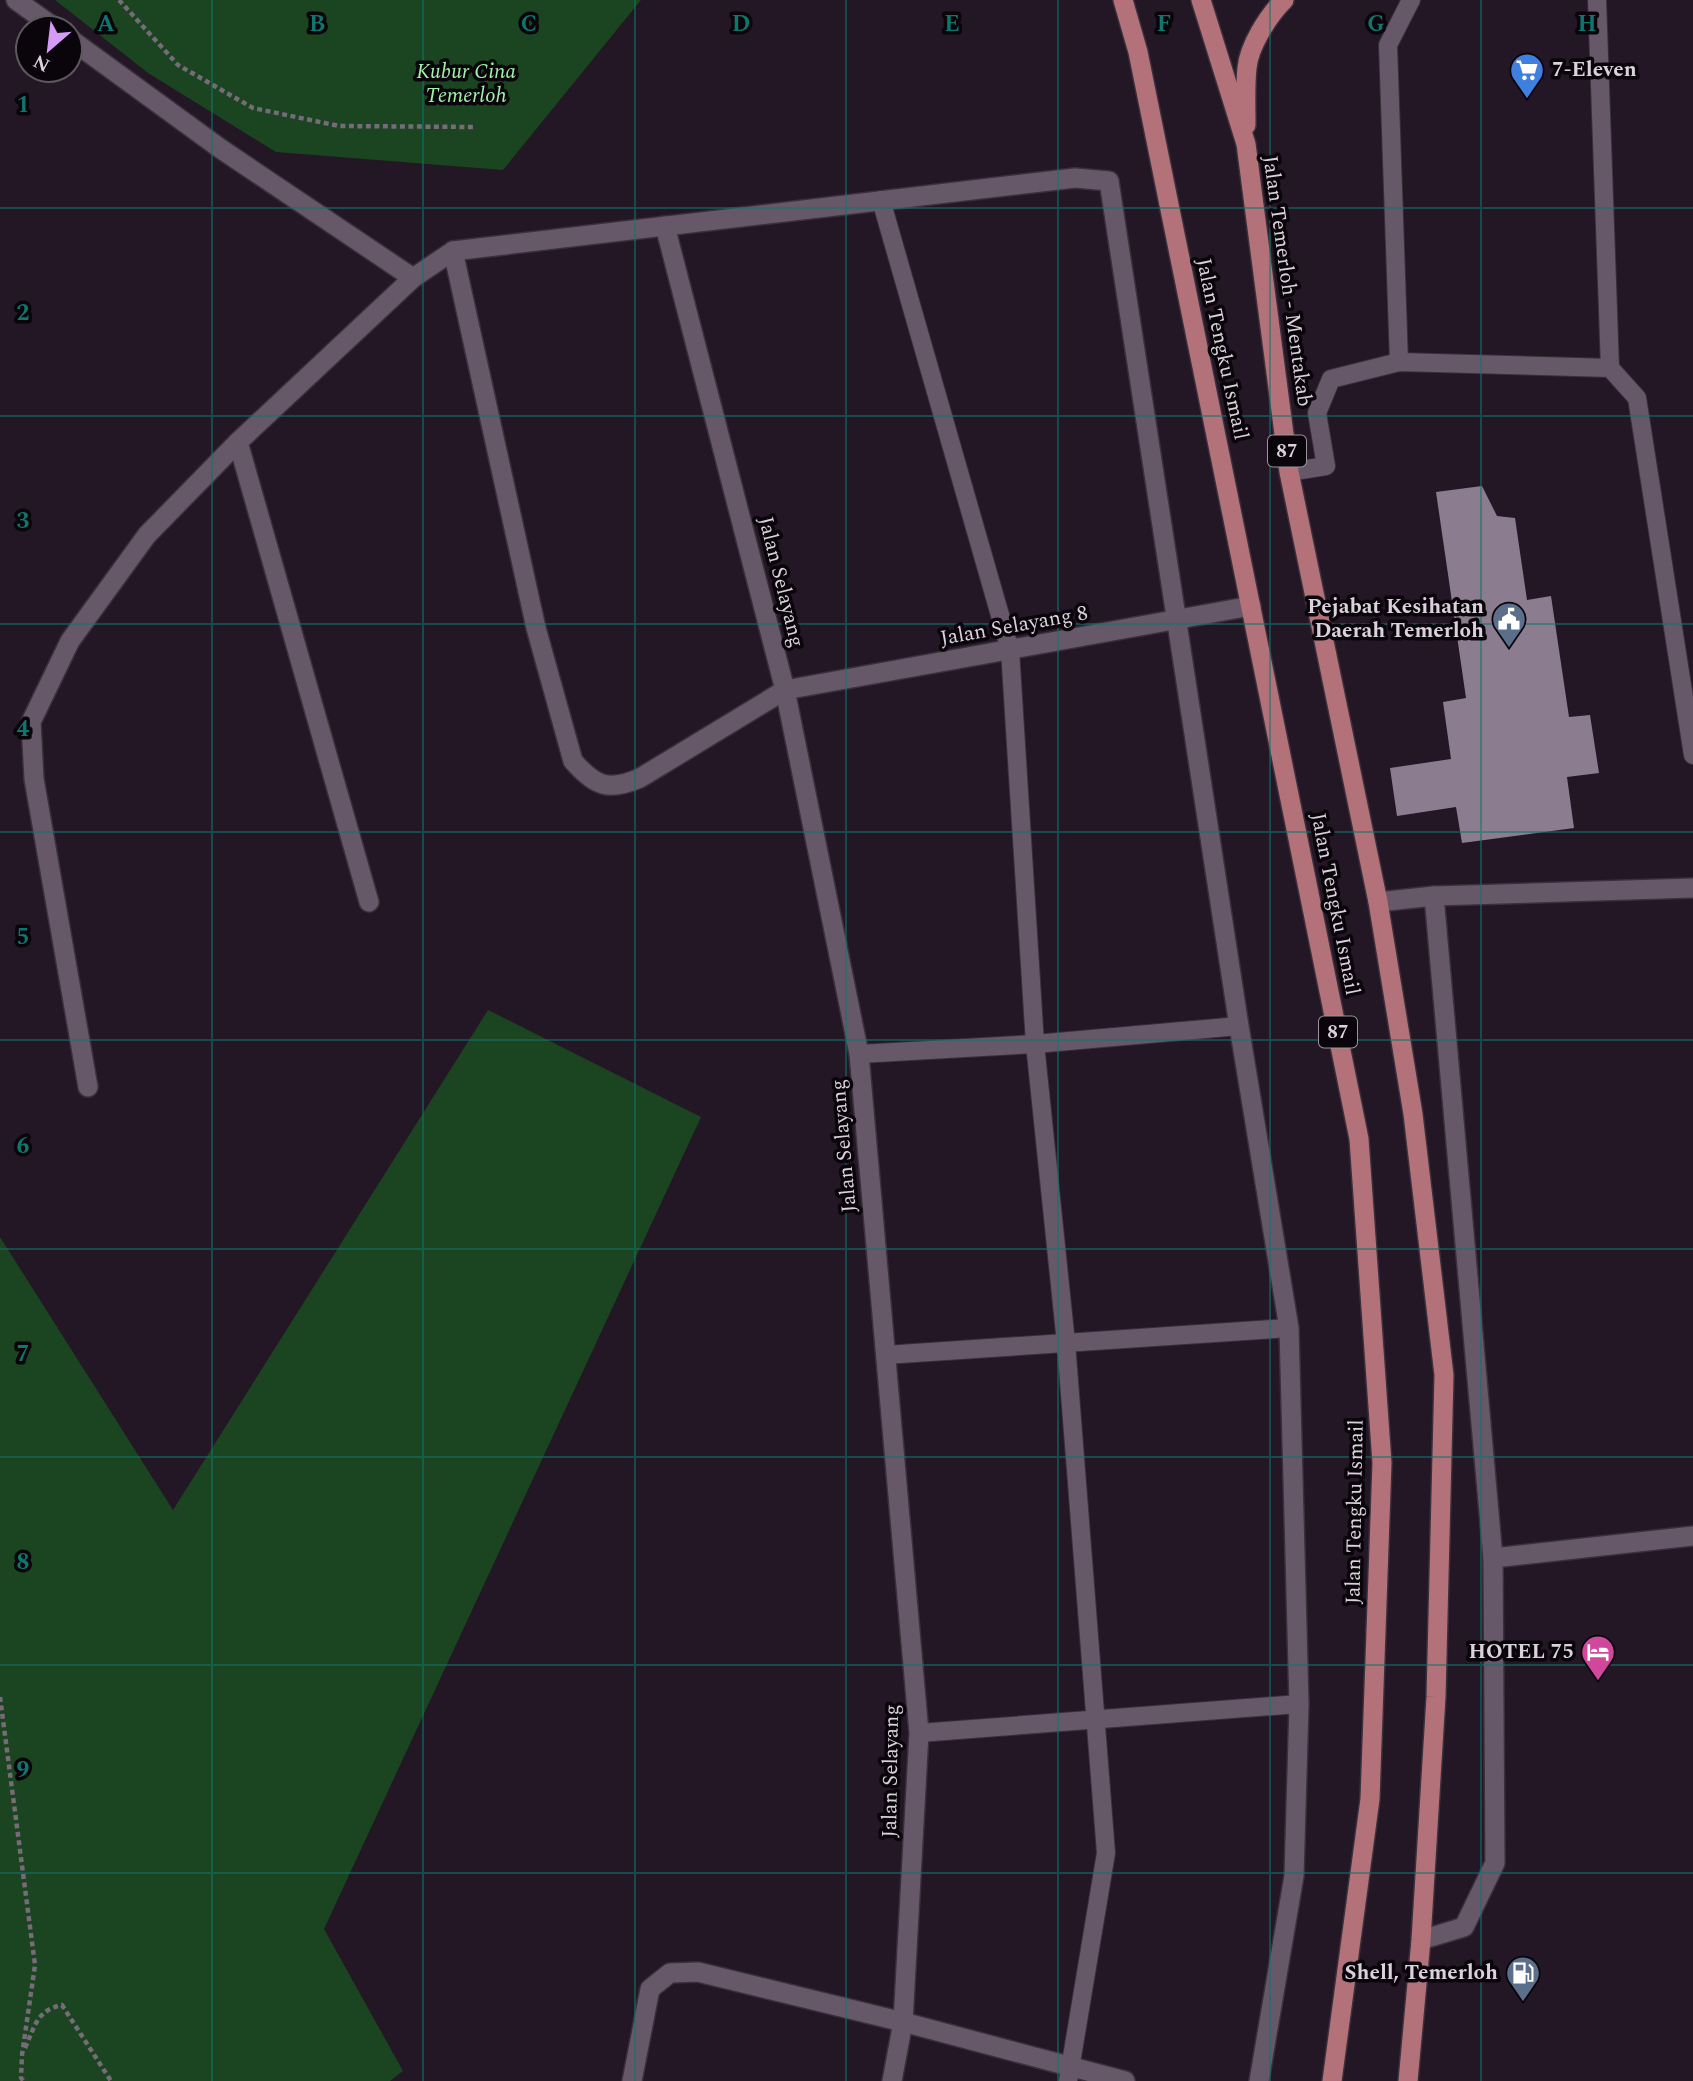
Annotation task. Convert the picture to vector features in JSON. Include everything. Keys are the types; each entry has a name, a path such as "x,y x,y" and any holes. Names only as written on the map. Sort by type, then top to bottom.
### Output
{"main road":[{"name":"Jalan Tengku Ismail","path":"1123,0 1138,52 1359,1139 1382,1464 1370,1799 1332,2081"},
{"name":"Jalan Temerloh - Mentakab","path":"1201,0 1246,144 1289,472 1378,902"},
{"path":"1246,144 1247,66 1258,36 1284,0"},
{"name":"Jalan Tengku Ismail","path":"1378,902 1413,1114 1444,1376 1436,1697 1421,1940 1408,2081"}],"street":[{"path":"16,0 36,14"},
{"path":"84,49 221,149 413,278"},
{"path":"88,1087 34,779 31,722 70,641 147,535 238,442 413,278 453,251 1075,178 1109,181 1239,1026 1289,1328 1299,1704 1294,1876 1259,2081"},
{"name":"Jalan Selayang","path":"665,226 785,690 859,1054 919,1733 903,2022 892,2081"},
{"path":"453,251 537,628 573,761 588,778 608,786 622,786 640,778 785,690"},
{"path":"238,442 369,902"},
{"name":"Jalan Selayang 8","path":"785,690 1251,606"},
{"path":"1378,902 1434,896 1693,888"},
{"path":"1421,1940 1464,1927 1495,1863 1493,1558 1434,896"},
{"path":"1493,1558 1693,1536"},
{"path":"632,2081 650,1989 670,1973 698,1972 903,2022 1069,2074 1125,2081"}],"lane":[{"path":"1399,362 1388,45 1412,0"},
{"path":"1597,0 1610,368 1637,398 1693,755"},
{"path":"881,200 1010,650 1035,1044 1066,1343 1106,1853 1069,2074"},
{"path":"1289,472 1326,466 1317,413 1332,379 1399,362 1610,368"},
{"path":"859,1054 1035,1044 1239,1026"},
{"path":"885,1355 1289,1328"},
{"path":"919,1733 1299,1704"}],"path":[{"path":"119,0 178,65 254,108 339,126 474,127"},
{"path":"0,1697 35,1965 22,2055 21,2078 24,2081"},
{"path":"22,2055 37,2021 48,2008 62,2005 111,2081"}],"green space":[{"name":"Kubur Cina Temerloh","path":"55,0 641,0 503,170 276,152 148,73 84,23 84,14 73,14"},
{"path":"488,1010 701,1117 324,1929 403,2071 390,2081 0,2081 0,1237 173,1510"}],"building":[{"name":"Pejabat Kesihatan Daerah Temerloh","path":"1482,486 1497,516 1515,518 1527,600 1551,596 1569,717 1590,715 1599,773 1567,777 1574,828 1462,843 1456,807 1397,816 1390,768 1451,759 1443,702 1466,698 1436,492"}],"place":[{"name":"7-Eleven","path":"1527,100"},
{"name":"Pejabat Kesihatan Daerah Temerloh","path":"1509,649"},
{"name":"HOTEL 75","path":"1598,1682"},
{"name":"Shell, Temerloh","path":"1523,2003"}]}
